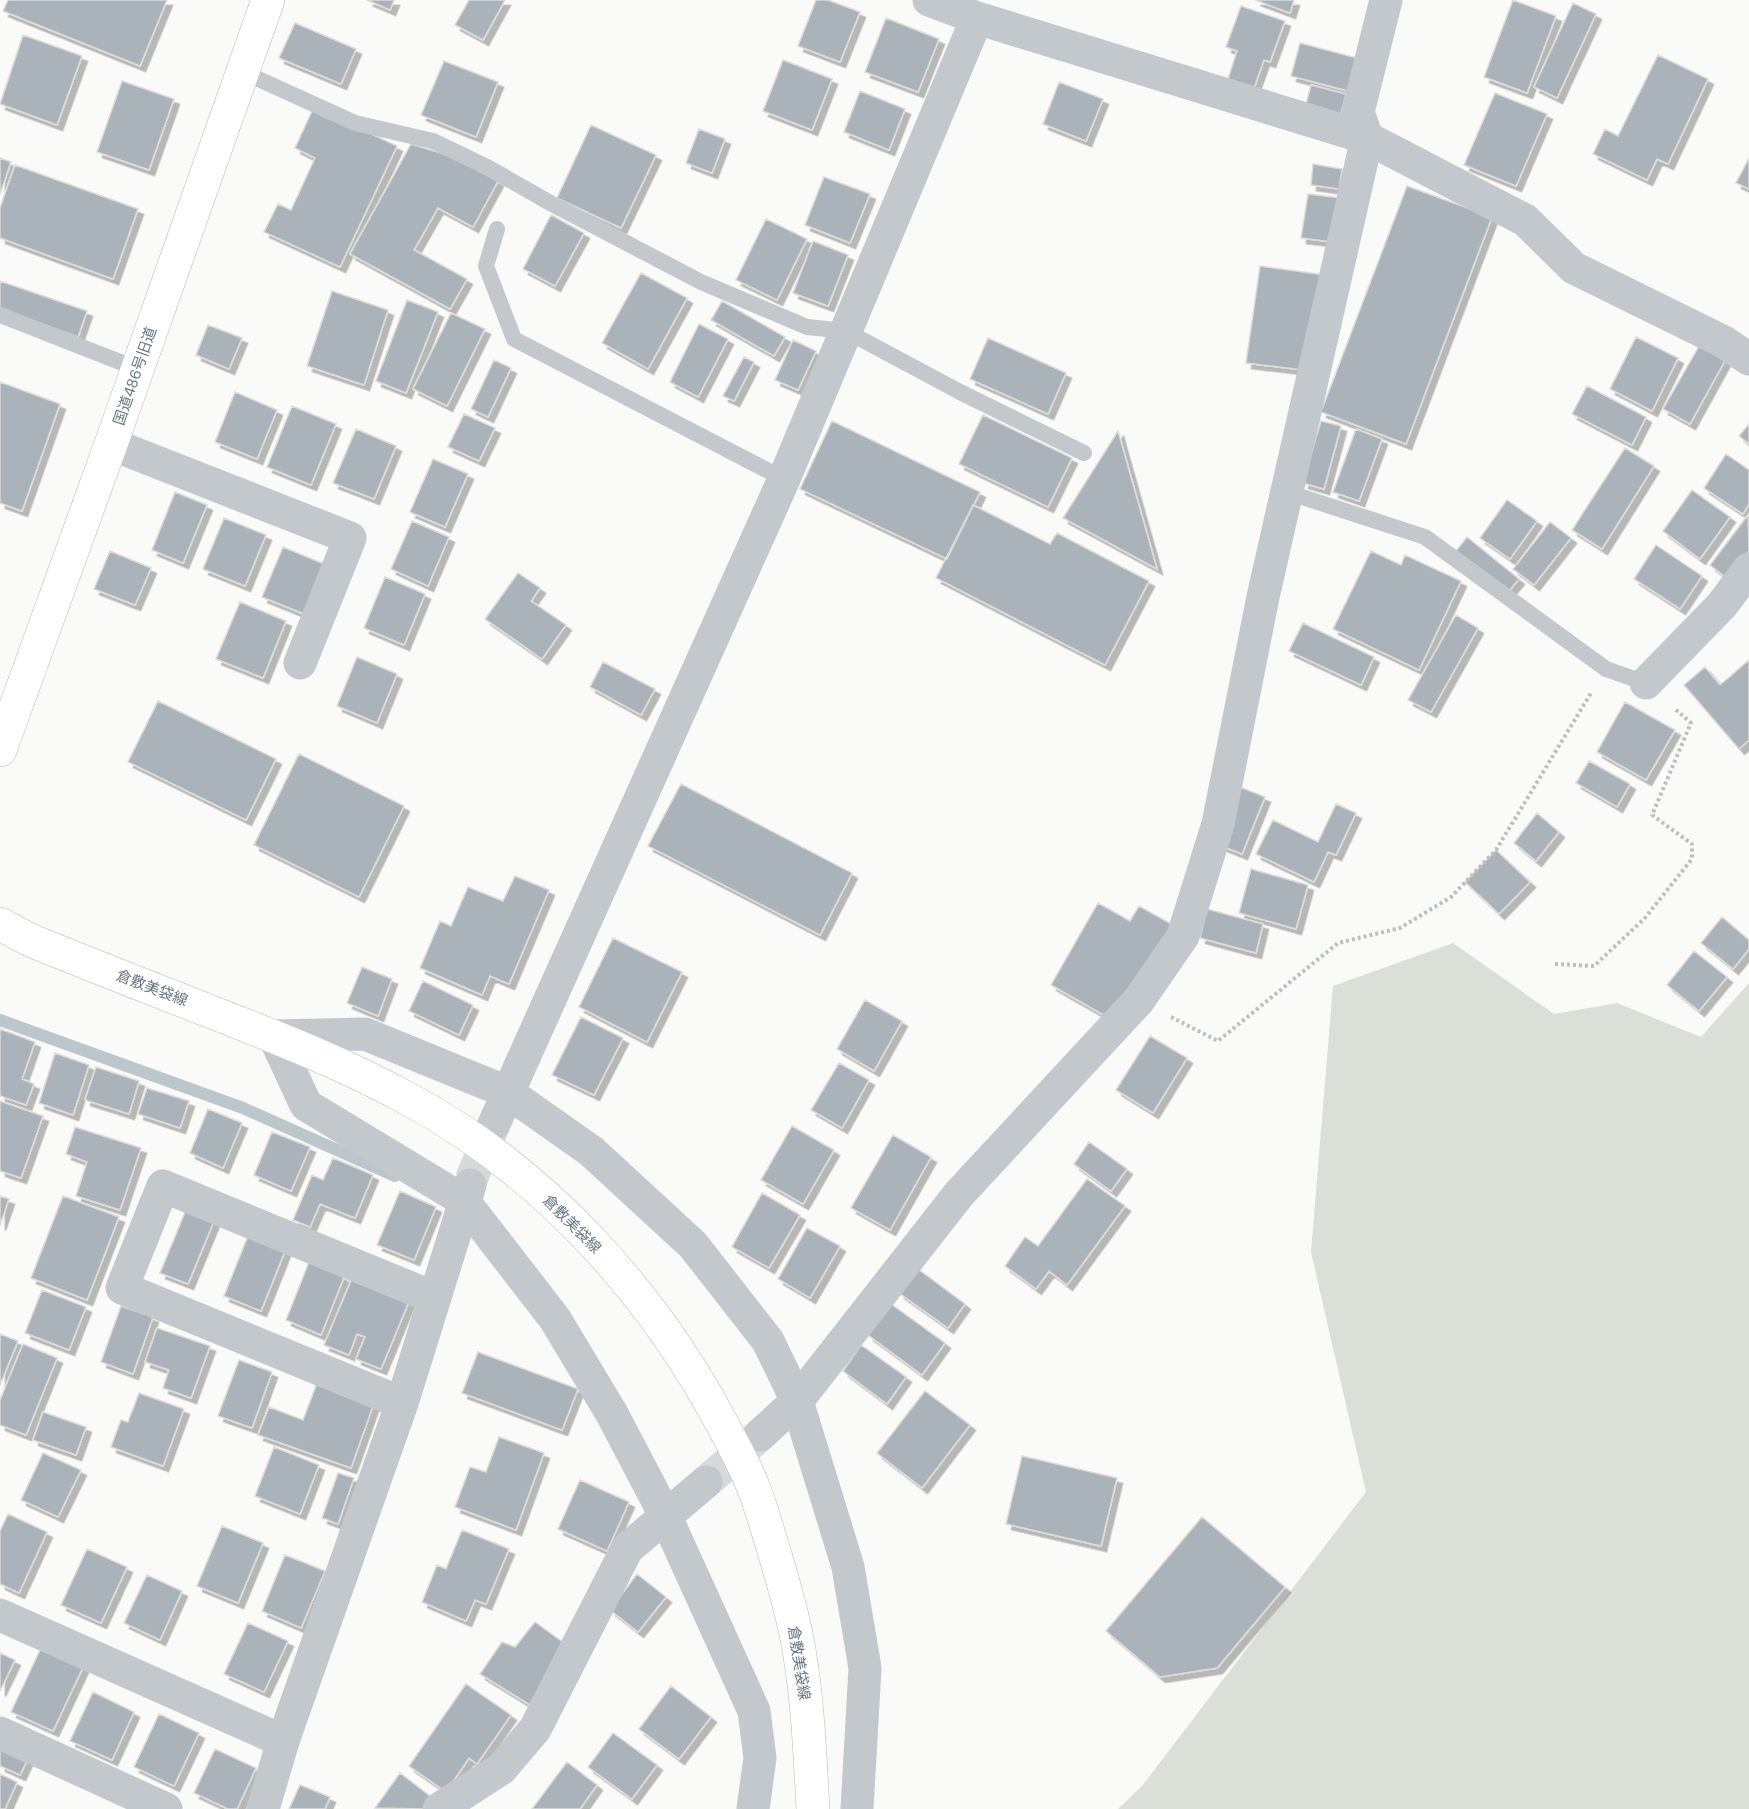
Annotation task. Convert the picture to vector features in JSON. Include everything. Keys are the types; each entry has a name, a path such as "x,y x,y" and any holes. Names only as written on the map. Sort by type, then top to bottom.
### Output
{"main road":[{"name":"国道486号旧道","path":"0,750 268,0"},
{"name":"倉敷美袋線","path":"0,924 30,940 274,1036 359,1073 415,1102 474,1140 531,1184 586,1235 633,1287 661,1324 707,1395 757,1495 785,1587 799,1650 813,1809"}],"street":[{"path":"929,0 977,18 1367,138 1525,220 1574,268 1724,342 1749,359"},
{"path":"760,1435 797,1401 959,1194 1139,1000 1183,936 1218,824 1263,597 1367,138 1358,112 1386,0"},
{"path":"494,1124 784,479 977,18"},
{"path":"111,444 350,538 300,663"},
{"path":"1646,683 1722,604 1749,569"},
{"path":"753,1809 760,1758 754,1711 665,1515 612,1414 555,1319 467,1190 306,1105 274,1036 365,1034 507,1092 591,1151 693,1245 768,1341 797,1401 848,1567 865,1668 857,1809"},
{"path":"402,1403 122,1288 163,1186 435,1299"},
{"path":"263,1809 283,1741 402,1403 467,1190"},
{"path":"439,1809 501,1768 535,1729 627,1549 706,1482"},
{"path":"0,1616 283,1741"},
{"path":"0,1733 166,1809"}],"lane":[{"path":"243,72 355,123 433,141 489,168 552,204 701,282 807,327 846,331 960,392 1084,453"},
{"path":"497,229 486,266 514,339 784,479"},
{"path":"0,315 138,369"},
{"path":"1287,492 1425,537 1606,669 1646,683"}],"path":[{"path":"1139,1000 1218,1041 1338,943 1400,928 1451,897 1496,850 1606,669"},
{"path":"1555,964 1594,966 1644,919 1692,859 1692,844 1652,815 1691,723 1646,683"}],"shaded area":[{"path":"1453,943 1554,1014 1617,1003 1701,1037 1749,983 1749,1809 1118,1809 1142,1786 1366,1492 1311,1252 1333,986"}],"building":[{"path":"8,0 167,0 140,66 3,11"},
{"path":"367,0 394,0 390,10"},
{"path":"469,0 505,0 483,40 455,25"},
{"path":"816,0 828,0 860,12 840,62 798,46"},
{"path":"1255,0 1294,0 1290,13"},
{"path":"1513,0 1556,16 1527,93 1484,77"},
{"path":"1573,3 1596,14 1557,98 1534,87"},
{"path":"1241,6 1285,21 1270,62 1264,60 1254,88 1228,79 1237,51 1226,47"},
{"path":"886,18 939,39 918,92 865,72"},
{"path":"295,23 356,49 341,84 279,58"},
{"path":"23,35 82,56 57,125 0,104"},
{"path":"1300,43 1357,58 1348,91 1291,76"},
{"path":"1658,55 1708,79 1668,164 1657,159 1647,180 1593,154 1605,129 1618,136"},
{"path":"783,60 832,79 812,130 763,111"},
{"path":"444,61 498,82 476,137 421,115"},
{"path":"122,81 174,99 149,170 97,152"},
{"path":"1059,82 1103,99 1086,141 1043,124"},
{"path":"1311,85 1346,94 1340,117 1305,108"},
{"path":"860,91 905,109 889,150 844,132"},
{"path":"1495,93 1547,114 1516,186 1464,165"},
{"path":"314,107 397,146 340,267 264,232 278,204 291,210 315,158 295,148"},
{"path":"591,125 656,155 621,228 557,198"},
{"path":"699,129 725,139 712,173 686,163"},
{"path":"411,144 454,157 498,181 473,227 438,208 414,250 467,279 450,309 350,254"},
{"path":"0,158 11,162 0,194"},
{"path":"1749,158 1749,189 1736,183"},
{"path":"1313,164 1342,169 1339,189 1311,185"},
{"path":"15,165 138,209 113,279 0,238 0,208"},
{"path":"824,177 870,194 850,243 805,225"},
{"path":"1407,186 1492,217 1406,444 1321,412"},
{"path":"1308,194 1340,198 1333,242 1301,238"},
{"path":"551,215 584,233 555,286 523,269"},
{"path":"766,219 807,239 777,300 736,280"},
{"path":"813,241 848,255 828,306 793,293"},
{"path":"1260,266 1325,275 1311,371 1246,363"},
{"path":"641,273 687,298 648,369 602,343"},
{"path":"0,281 87,311 78,337 0,309"},
{"path":"332,291 388,310 364,385 307,366"},
{"path":"407,300 438,312 406,393 376,381"},
{"path":"722,301 785,337 774,356 711,320"},
{"path":"451,313 485,329 447,406 413,389"},
{"path":"699,324 728,339 698,397 670,382"},
{"path":"208,325 242,338 229,369 196,355"},
{"path":"1636,337 1678,358 1652,411 1610,389"},
{"path":"988,338 1066,373 1048,414 970,379"},
{"path":"793,340 816,351 798,390 775,380"},
{"path":"1702,341 1728,355 1690,424 1663,409"},
{"path":"744,357 754,362 734,401 723,396"},
{"path":"494,360 511,368 488,417 471,409"},
{"path":"0,382 60,404 22,511 0,503"},
{"path":"1587,386 1646,417 1632,445 1572,414"},
{"path":"235,392 277,410 257,459 215,442"},
{"path":"292,406 336,424 311,485 267,467"},
{"path":"464,414 495,428 479,461 448,447"},
{"path":"983,415 1072,458 1048,507 959,464"},
{"path":"832,421 980,492 947,559 800,489"},
{"path":"1321,421 1341,426 1324,489 1303,483"},
{"path":"1749,424 1749,444 1739,436"},
{"path":"356,429 396,446 374,499 333,483"},
{"path":"1356,429 1382,439 1359,501 1333,492"},
{"path":"1118,431 1157,569 1063,518"},
{"path":"1625,448 1654,466 1602,549 1572,530"},
{"path":"1726,454 1749,470 1749,504 1743,514 1704,488"},
{"path":"433,459 468,474 445,527 410,512"},
{"path":"1692,490 1730,517 1700,559 1663,531"},
{"path":"175,492 207,505 183,563 152,550"},
{"path":"1507,500 1537,521 1510,559 1480,538"},
{"path":"973,505 1050,544 1057,533 1149,581 1105,665 936,578"},
{"path":"1748,515 1749,551 1728,579 1710,565"},
{"path":"224,518 266,535 245,586 203,569"},
{"path":"412,521 449,537 428,586 391,569"},
{"path":"1550,522 1571,538 1534,585 1513,569"},
{"path":"1467,537 1519,579 1508,592 1456,551"},
{"path":"1656,545 1702,576 1680,609 1634,579"},
{"path":"283,547 324,564 304,614 262,597"},
{"path":"110,551 151,568 135,605 94,589"},
{"path":"1371,551 1401,565 1405,555 1461,581 1419,670 1333,629"},
{"path":"518,573 540,588 531,601 566,625 542,659 485,619"},
{"path":"385,577 425,594 404,645 364,628"},
{"path":"240,602 286,621 263,678 216,659"},
{"path":"1456,615 1478,628 1431,712 1408,700"},
{"path":"1303,623 1374,657 1361,685 1289,651"},
{"path":"357,657 397,674 377,723 337,706"},
{"path":"1749,660 1749,740 1739,749 1684,685 1705,667 1720,685"},
{"path":"603,662 655,689 641,715 590,687"},
{"path":"158,701 276,759 246,820 128,762"},
{"path":"1625,702 1675,730 1646,780 1597,752"},
{"path":"299,754 404,806 359,897 254,845"},
{"path":"1589,761 1630,784 1617,807 1576,783"},
{"path":"681,784 852,873 820,935 648,846"},
{"path":"1240,787 1265,797 1242,854 1217,844"},
{"path":"1336,804 1356,813 1336,855 1328,852 1314,882 1256,854 1273,820 1318,842"},
{"path":"1537,813 1559,832 1536,861 1514,843"},
{"path":"1496,850 1530,882 1499,914 1465,882"},
{"path":"1251,869 1308,885 1296,929 1239,913"},
{"path":"515,876 549,890 509,984 490,976 482,995 420,968 440,921 451,926 468,887 503,901"},
{"path":"1098,903 1130,921 1139,906 1175,926 1107,1017 1051,985"},
{"path":"1207,909 1263,924 1256,953 1200,938"},
{"path":"1722,917 1749,940 1749,949 1733,969 1701,943"},
{"path":"613,938 682,972 647,1042 579,1007"},
{"path":"1694,951 1727,977 1699,1011 1667,985"},
{"path":"362,967 392,979 378,1016 347,1003"},
{"path":"423,981 473,1005 459,1035 409,1011"},
{"path":"865,1000 902,1021 874,1071 837,1049"},
{"path":"581,1017 623,1038 594,1095 552,1075"},
{"path":"0,1029 35,1042 22,1079 34,1084 26,1105 0,1096"},
{"path":"1150,1036 1187,1058 1153,1113 1116,1090"},
{"path":"55,1053 89,1065 73,1115 39,1103"},
{"path":"839,1063 869,1080 842,1128 811,1110"},
{"path":"96,1067 139,1081 129,1114 85,1100"},
{"path":"147,1088 189,1101 180,1128 138,1114"},
{"path":"0,1101 43,1116 21,1178 0,1171"},
{"path":"208,1109 242,1123 223,1168 190,1153"},
{"path":"792,1126 834,1150 803,1204 761,1180"},
{"path":"75,1127 141,1148 120,1210 76,1196 87,1162 66,1154"},
{"path":"272,1132 310,1147 291,1191 254,1175"},
{"path":"893,1135 931,1157 890,1230 851,1208"},
{"path":"1089,1142 1127,1169 1111,1191 1074,1164"},
{"path":"333,1158 373,1175 355,1218 320,1204 310,1227 293,1220 312,1175 323,1180"},
{"path":"1087,1179 1125,1206 1067,1285 1049,1271 1036,1289 1005,1266 1025,1237 1038,1246"},
{"path":"400,1191 436,1207 414,1260 377,1245"},
{"path":"762,1193 800,1215 769,1268 732,1247"},
{"path":"0,1196 9,1199 0,1225"},
{"path":"63,1196 119,1217 87,1300 31,1278"},
{"path":"186,1210 214,1221 188,1284 160,1273"},
{"path":"807,1228 840,1246 810,1298 778,1279"},
{"path":"250,1231 287,1246 261,1311 224,1296"},
{"path":"309,1262 344,1277 321,1335 286,1320"},
{"path":"918,1269 965,1304 948,1328 899,1293"},
{"path":"353,1276 410,1299 381,1369 356,1359 365,1337 357,1334 349,1355 324,1345"},
{"path":"42,1290 86,1307 69,1350 25,1333"},
{"path":"891,1304 945,1343 922,1375 868,1335"},
{"path":"121,1306 153,1317 133,1374 101,1362"},
{"path":"157,1328 210,1346 191,1398 163,1388 169,1370 145,1362"},
{"path":"0,1334 18,1341 0,1385"},
{"path":"23,1344 57,1358 26,1435 0,1425 0,1400"},
{"path":"861,1345 906,1377 887,1404 843,1371"},
{"path":"478,1352 578,1389 562,1430 462,1393"},
{"path":"239,1360 272,1372 252,1428 218,1416"},
{"path":"317,1383 374,1403 351,1468 258,1435 269,1407 303,1420"},
{"path":"925,1391 970,1425 922,1488 877,1453"},
{"path":"139,1393 184,1409 163,1466 111,1447 121,1420 128,1422"},
{"path":"43,1412 86,1427 76,1455 33,1440"},
{"path":"499,1437 544,1453 516,1530 455,1507 470,1467 486,1472"},
{"path":"274,1447 319,1465 300,1514 255,1496"},
{"path":"43,1453 81,1470 58,1517 21,1500"},
{"path":"1022,1456 1117,1478 1101,1546 1006,1524"},
{"path":"338,1473 354,1478 338,1524 322,1518"},
{"path":"580,1480 629,1502 607,1551 558,1529"},
{"path":"8,1514 47,1532 19,1593 0,1584 0,1531"},
{"path":"1202,1517 1285,1587 1217,1668 1160,1677 1106,1631"},
{"path":"222,1526 263,1543 238,1603 197,1586"},
{"path":"462,1530 509,1549 486,1604 475,1600 466,1621 422,1602 437,1565 446,1569"},
{"path":"87,1549 127,1567 101,1623 61,1605"},
{"path":"285,1555 325,1571 301,1628 262,1611"},
{"path":"637,1574 666,1597 638,1632 610,1610"},
{"path":"147,1575 182,1591 160,1640 124,1623"},
{"path":"535,1622 564,1643 530,1705 480,1674 502,1642 515,1647"},
{"path":"248,1623 288,1641 264,1692 224,1674"},
{"path":"41,1648 83,1667 53,1731 11,1712"},
{"path":"0,1653 15,1660 0,1691"},
{"path":"466,1684 511,1715 477,1764 469,1758 446,1792 409,1766"},
{"path":"671,1686 711,1717 679,1759 639,1729"},
{"path":"93,1692 134,1712 112,1760 70,1741"},
{"path":"159,1714 199,1733 174,1786 134,1767"},
{"path":"613,1733 657,1765 632,1799 588,1767"},
{"path":"0,1740 30,1754 20,1775 0,1766"},
{"path":"215,1749 256,1768 237,1809 228,1809 194,1793"},
{"path":"567,1762 597,1785 580,1809 532,1809"},
{"path":"400,1773 430,1796 425,1809 375,1808"},
{"path":"0,1774 17,1782 5,1809 0,1809"},
{"path":"300,1785 330,1797 325,1809 289,1809"}],"waterway":[{"path":"0,1020 243,1108 395,1176"}],"tunnel":[{"path":"471,1180 494,1124"},
{"path":"706,1482 759,1436"}]}
